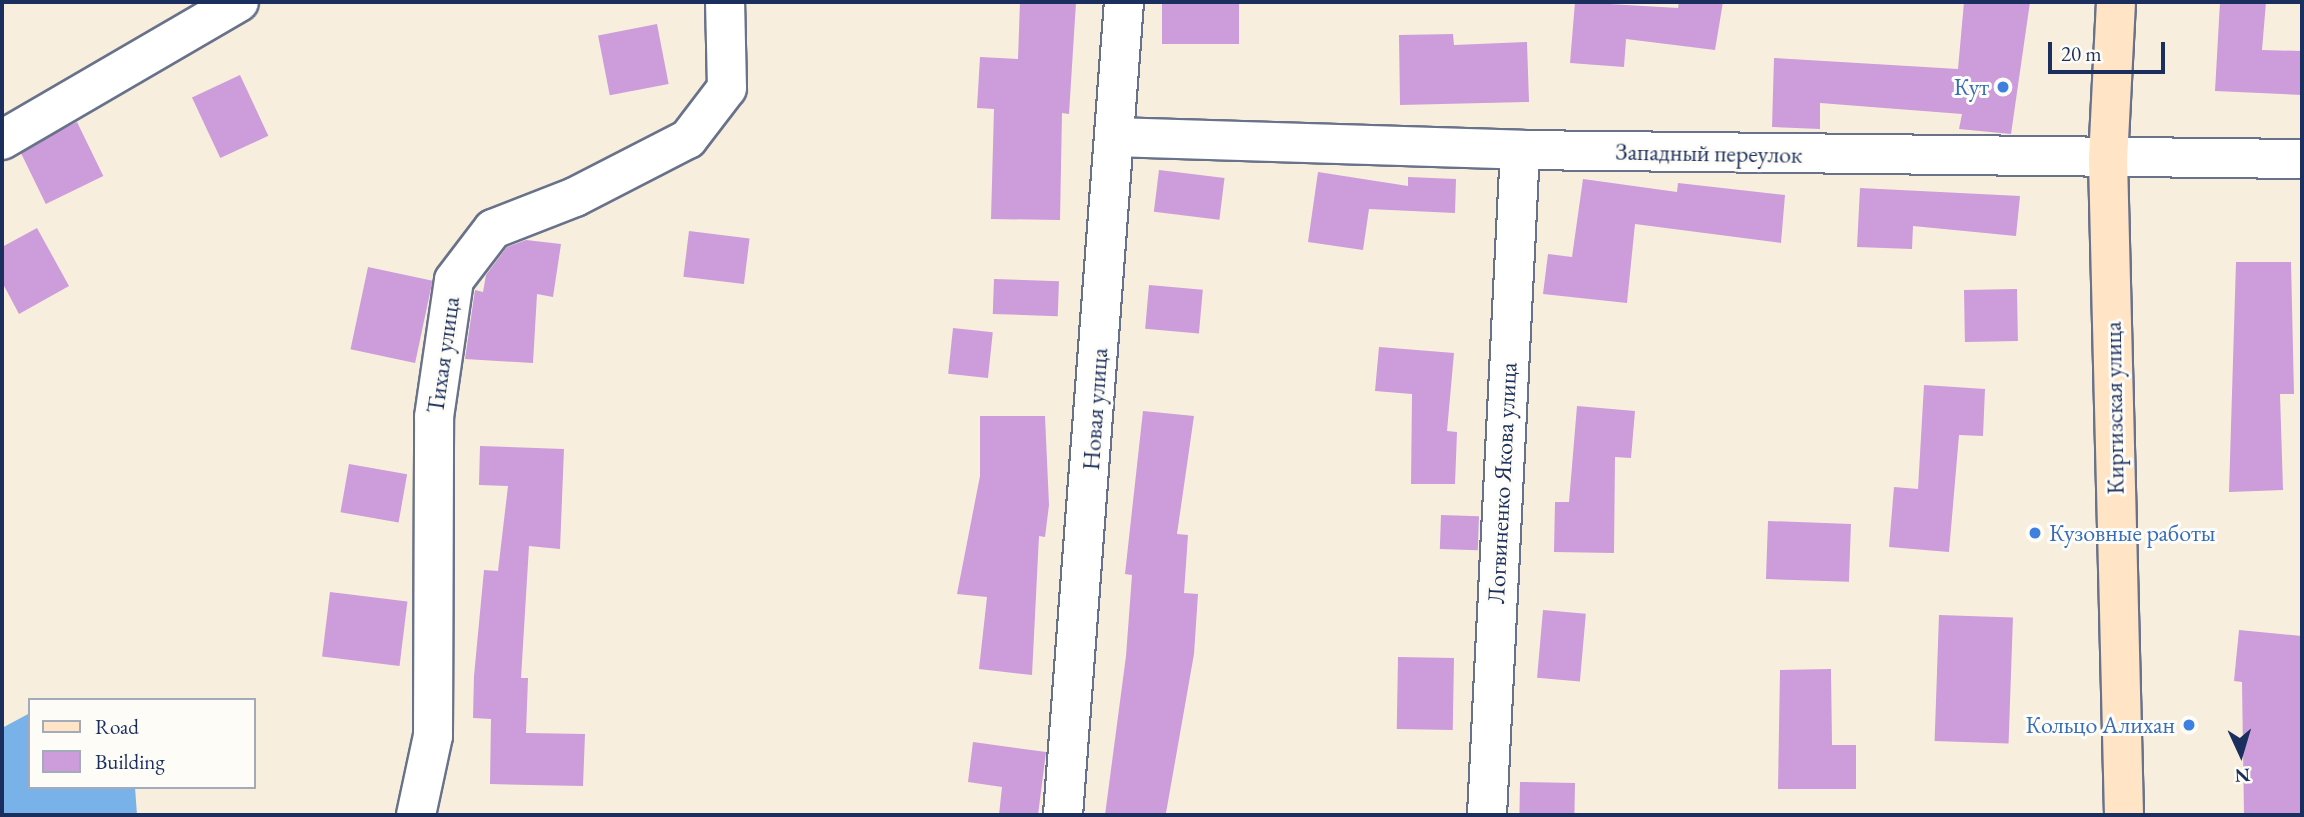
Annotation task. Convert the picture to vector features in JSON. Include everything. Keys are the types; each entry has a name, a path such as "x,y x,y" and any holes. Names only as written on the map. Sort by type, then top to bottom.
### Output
{"main road":[{"name":"Киргизская улица","path":"2116,2 2108,160 2124,815"}],"street":[{"path":"2,140 239,2"},
{"name":"Тихая улица","path":"416,815 433,736 434,417 454,280 493,229 575,197 688,139 727,88 725,2"},
{"name":"Новая улица","path":"1063,815 1116,137 1124,2"},
{"name":"Западный переулок","path":"1116,137 1520,150 2108,160 2302,159"},
{"name":"Логвиненко Якова улица","path":"1487,815 1520,150"}],"water":[{"path":"28,714 28,789 135,789 137,815 2,815 2,728"}],"building":[{"path":"1020,2 1076,2 1069,114 1062,113 1060,220 991,219 994,109 977,108 980,57 1018,59"},
{"path":"1162,2 1239,2 1239,44 1162,44"},
{"path":"1575,2 1678,8 1679,2 1723,2 1715,50 1626,39 1624,67 1570,63"},
{"path":"1964,2 2030,2 2011,134 1959,129 1962,114 1820,103 1820,129 1772,127 1774,58 1958,69"},
{"path":"2220,2 2266,2 2262,50 2302,51 2302,95 2215,91"},
{"path":"657,24 669,84 610,95 598,35"},
{"path":"1453,34 1454,45 1527,42 1529,102 1400,105 1399,35"},
{"path":"240,75 268,136 220,158 192,97"},
{"path":"77,122 103,176 46,204 19,150"},
{"path":"1159,170 1225,178 1219,220 1154,212"},
{"path":"1318,172 1408,186 1408,177 1456,179 1455,213 1369,209 1363,250 1308,242"},
{"path":"1583,179 1677,192 1678,183 1785,195 1781,243 1635,224 1627,303 1543,294 1548,254 1572,257"},
{"path":"1860,188 2020,196 2016,236 1913,226 1912,249 1857,247"},
{"path":"37,228 69,286 19,314 2,282 2,247"},
{"path":"689,231 750,238 744,284 683,277"},
{"path":"526,240 561,244 553,297 537,294 533,363 465,359 475,290 483,292 486,275 507,247"},
{"path":"2236,262 2291,262 2294,394 2280,394 2283,490 2229,492"},
{"path":"368,267 433,281 415,363 351,349"},
{"path":"994,279 1059,281 1058,316 993,314"},
{"path":"1149,285 1203,290 1199,334 1145,329"},
{"path":"2017,289 2018,341 1965,342 1964,290"},
{"path":"953,328 993,332 988,378 948,374"},
{"path":"1379,347 1454,353 1447,431 1457,432 1455,484 1411,484 1412,394 1375,391"},
{"path":"1924,385 1985,389 1983,436 1959,435 1949,552 1889,547 1894,487 1918,489"},
{"path":"1577,406 1635,411 1631,458 1615,457 1614,553 1554,552 1555,502 1569,502"},
{"path":"1143,411 1194,416 1177,534 1188,535 1184,593 1198,594 1194,654 1166,813 1105,815 1126,656 1132,575 1125,574"},
{"path":"980,416 1045,416 1049,505 1045,537 1039,536 1032,675 979,669 987,597 957,594 980,476"},
{"path":"480,446 564,449 560,549 529,546 521,678 528,678 526,733 585,734 583,786 490,784 491,719 473,718 474,676 484,570 498,571 508,486 479,485"},
{"path":"349,464 407,474 399,523 340,512"},
{"path":"1441,515 1479,516 1478,550 1440,549"},
{"path":"1768,521 1851,524 1849,582 1766,579"},
{"path":"330,592 407,602 399,666 322,657"},
{"path":"1543,610 1586,614 1580,681 1537,678"},
{"path":"1939,615 2013,618 2009,744 1935,741"},
{"path":"2239,630 2302,636 2302,815 2244,815 2242,682 2234,681"},
{"path":"1398,657 1454,658 1453,730 1397,729"},
{"path":"1831,669 1832,745 1856,745 1856,789 1778,789 1780,670"},
{"path":"973,742 1046,752 1038,815 999,815 1002,787 968,782"},
{"path":"1520,782 1575,783 1574,815 1519,815"}],"place":[{"name":"Кут","path":"2003,87"},
{"name":"Кузовные работы","path":"2035,533"},
{"name":"Кольцо Алихан","path":"2189,725"}]}
